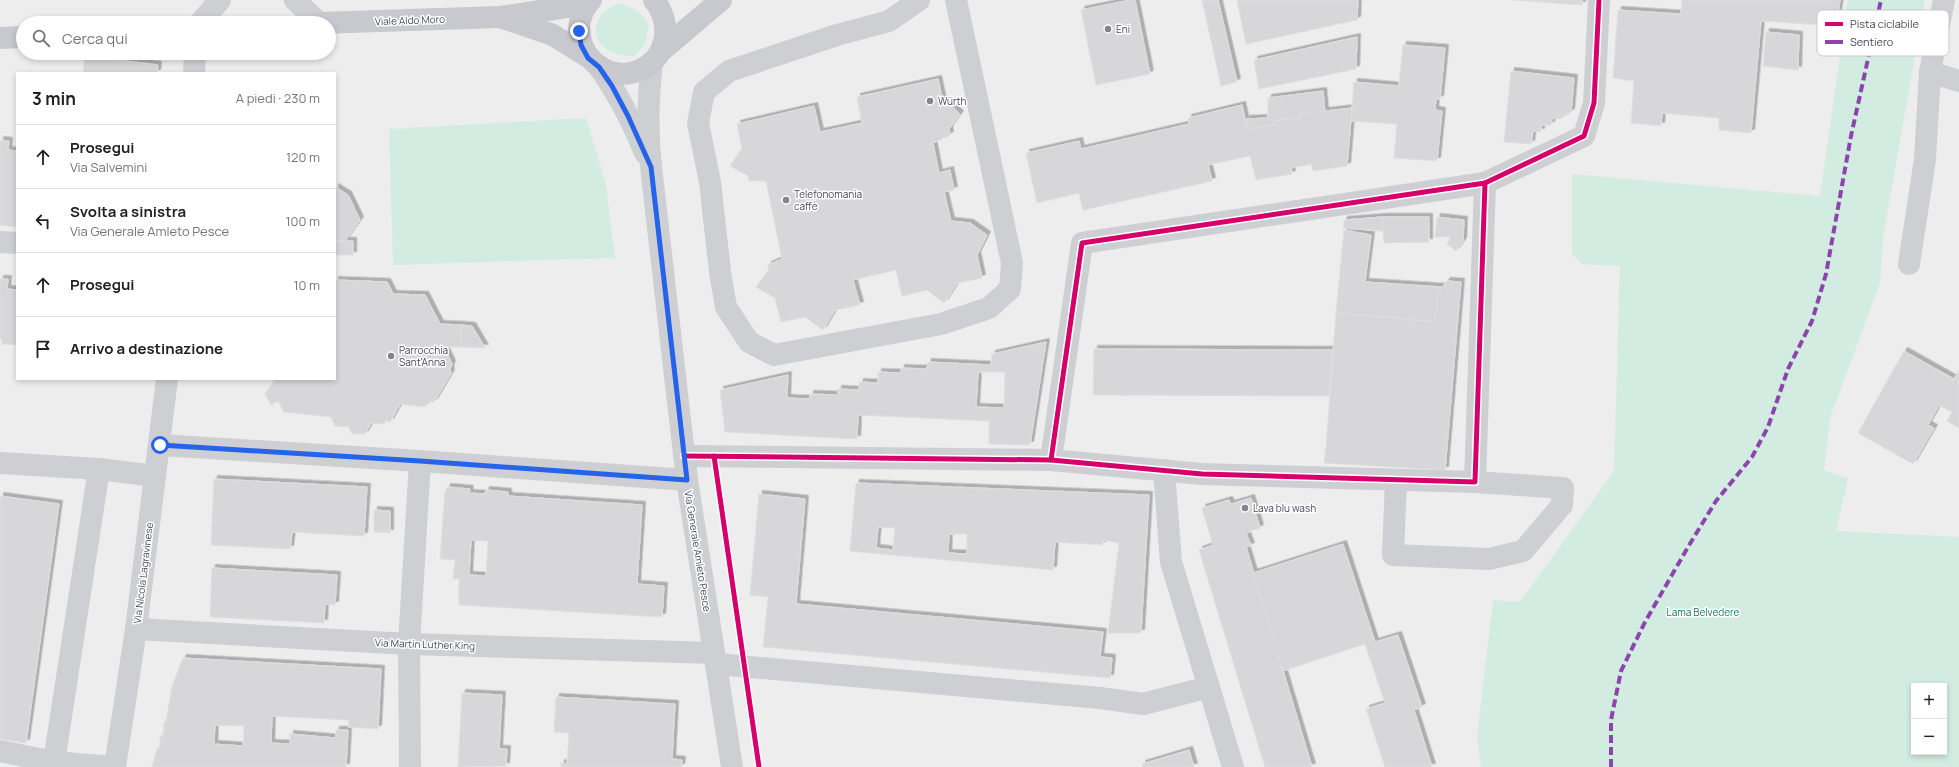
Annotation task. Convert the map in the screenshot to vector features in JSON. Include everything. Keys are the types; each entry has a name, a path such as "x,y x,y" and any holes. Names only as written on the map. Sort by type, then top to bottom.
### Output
{"main road":[{"path":"654,0 661,8 665,22 666,37 657,56"},
{"path":"657,56 721,0"},
{"name":"Viale Aldo Moro","path":"336,22 500,17 589,2"},
{"path":"589,2 581,17 579,31 581,45 593,62"},
{"name":"Viale Aldo Moro","path":"500,17 553,35 593,62 612,72 626,74 640,70 657,56"},
{"path":"0,38 16,37"}],"street":[{"path":"206,16 220,0"},
{"path":"295,0 312,16"},
{"path":"919,0 889,21 837,35 729,71 704,92 698,123 710,182 720,272 726,307 749,342 774,355 942,324 988,308 1010,289 1012,263 956,0"},
{"path":"1051,460 1082,243 1485,184 1584,136 1594,103 1599,0"},
{"path":"1942,10 1944,0"},
{"name":"Via Generale Amleto Pesce","path":"657,56 648,110 648,140 687,480 732,767"},
{"path":"1909,264 1925,159 1930,72 1933,56"},
{"path":"194,72 195,60"},
{"name":"Via Generale Amleto Pesce","path":"593,62 612,86 628,116 651,167"},
{"path":"1930,72 1959,82"},
{"path":"1475,482 1485,184"},
{"path":"0,242 16,243"},
{"name":"Via Nicola Lagravinese","path":"114,767 136,629 167,380"},
{"path":"160,445 420,461 687,480"},
{"path":"684,456 1051,460 1202,474 1475,482 1563,488 1562,505 1524,551 1489,559 1393,556 1396,480"},
{"path":"410,767 409,644 420,461"},
{"path":"0,463 99,469 155,476"},
{"path":"54,762 99,469"},
{"path":"1164,470 1171,562 1233,767"},
{"name":"Via Martin Luther King","path":"136,629 409,644 715,658 1100,698 1143,704 1209,687"},
{"path":"0,751 54,762 114,767"}],"green space":[{"name":"Lama Belvedere","path":"1848,0 1925,0 1923,10 1847,10"},
{"path":"619,3 629,6 637,11 649,25 645,44 634,56 620,55 609,51 601,44 596,36 596,28 599,19 607,10"},
{"name":"Lama Belvedere","path":"1840,56 1915,56 1883,237 1880,283 1830,418 1824,470 1848,479 1836,531 1959,537 1959,767 1481,767 1477,737 1493,600 1520,602 1614,471 1620,266 1582,264 1572,254 1572,174 1820,196"},
{"path":"586,118 606,185 615,258 393,265 389,129"}],"building":[{"path":"1135,0 1150,74 1096,85 1081,10"},
{"path":"1202,0 1218,0 1237,82 1221,86"},
{"path":"1237,0 1358,0 1357,20 1246,44"},
{"path":"1513,0 1582,0 1582,5"},
{"path":"1682,0 1840,0 1838,10 1817,10 1817,25 1761,21 1751,133 1719,130 1719,118 1662,113 1661,126 1631,123 1634,81 1613,78 1618,10 1681,14"},
{"path":"1766,32 1799,35 1798,70 1763,66"},
{"path":"1357,37 1356,69 1259,89 1254,60"},
{"path":"1403,45 1445,48 1440,99 1436,99 1435,110 1442,111 1437,161 1394,158 1397,124 1351,121 1354,82 1399,86"},
{"path":"85,60 117,60 158,65 157,72 83,72"},
{"path":"1511,71 1574,78 1571,112 1560,119 1552,118 1551,125 1541,125 1541,132 1533,131 1531,144 1504,142"},
{"path":"938,79 942,98 960,114 949,129 950,135 933,143 939,173 950,170 954,190 944,192 951,221 970,223 987,235 977,255 982,278 957,283 944,303 927,290 902,296 896,270 853,280 860,305 835,310 823,330 805,317 781,322 775,298 756,287 769,269 768,265 782,259 766,181 749,181 748,176 730,166 742,148 737,124 814,106 820,132 862,123 857,97"},
{"path":"1323,91 1325,112 1300,114 1300,118 1274,121 1275,125 1247,129 1246,119 1268,118 1268,98"},
{"path":"1242,105 1247,129 1275,125 1274,121 1300,118 1300,114 1352,108 1347,166 1313,171 1312,164 1291,168 1292,174 1256,180 1250,156 1208,165 1212,181 1083,210 1079,193 1037,203 1026,153 1079,141 1081,149 1189,124 1188,118"},
{"path":"0,140 9,141 8,150 16,151 16,227 0,225"},
{"path":"336,188 348,195 360,220 345,241 336,241"},
{"path":"1382,217 1383,231 1343,228 1344,220"},
{"path":"1382,217 1429,217 1429,242 1384,243"},
{"path":"1437,217 1464,220 1463,241 1456,251 1447,244 1450,237 1435,237"},
{"path":"1344,230 1371,235 1365,282 1442,287 1438,293 1435,322 1336,313"},
{"path":"336,241 353,241 353,255 336,255"},
{"path":"0,279 8,279 7,289 16,290 16,345 2,344 2,339 0,338"},
{"name":"Parrocchia Sant'Anna","path":"336,280 387,282 393,294 425,295 440,324 461,325 462,347 444,347 452,364 450,369 451,373 434,402 428,402 425,407 400,404 390,422 385,420 385,424 371,423 365,434 352,434 349,427 335,426 331,417 284,412 278,401 271,405 265,394 274,380 336,380"},
{"path":"1447,281 1461,282 1445,470 1324,463 1336,313 1435,322 1438,293"},
{"path":"461,325 472,326 485,348 462,347"},
{"path":"1046,342 1030,445 989,444 989,421 858,415 857,439 725,432 720,390 788,375 787,398 810,399 810,394 838,395 838,389 859,390 860,382 878,383 878,372 901,373 901,368 927,369 928,362 991,365 992,354","holes":["978,372 1005,372 1004,408 976,407"]},
{"path":"1094,349 1333,350 1329,396 1093,395"},
{"path":"1904,351 1954,379 1959,370 1959,428 1947,421 1952,412 1939,405 1928,425 1934,428 1913,464 1858,433"},
{"path":"214,479 367,487 364,536 292,532 290,549 211,545"},
{"path":"856,483 1149,495 1141,633 1108,633 1119,543 1103,540 1102,545 1055,542 1053,570 850,551","holes":["878,527 895,528 893,550 876,548","949,534 967,534 967,554 948,553"]},
{"path":"447,487 470,489 469,493 485,494 486,490 508,492 508,496 642,505 637,584 664,586 662,617 459,605 459,579 453,579 455,560 440,559","holes":["471,540 488,541 486,576 469,575"]},
{"path":"759,494 805,499 796,604 1103,632 1100,657 1112,658 1110,678 763,647 768,597 750,595"},
{"path":"0,496 59,504 26,743 0,739"},
{"path":"1251,498 1260,528 1246,533 1251,546 1246,547 1312,767 1265,767 1199,550 1213,545 1202,508 1229,500 1231,504"},
{"path":"374,510 390,511 390,533 374,532"},
{"path":"1343,544 1375,642 1398,635 1422,707 1414,710 1432,767 1385,767 1366,709 1385,703 1365,644 1283,671 1253,573"},
{"path":"212,568 337,575 335,605 325,604 324,623 210,617"},
{"path":"183,658 381,669 378,729 348,727 349,720 272,716 271,743 290,744 290,734 336,738 336,730 348,730 346,767 152,767 157,748 160,749 160,736 164,735 164,722 166,722 172,686","holes":["215,725 244,726 243,746 214,744"]},
{"path":"462,693 502,695 499,749 507,749 506,766 458,767"},
{"path":"556,697 675,704 672,759 682,760 681,767 561,767 561,763 567,764 569,733 554,732"},
{"path":"1189,750 1194,767 1143,767 1142,764"}],"marked path":[{"path":"1879,10 1881,0"},
{"path":"1611,767 1611,720 1621,671 1645,622 1716,501 1752,457 1768,427 1788,369 1812,321 1826,274 1851,136 1869,56"}],"cycle path":[{"path":"684,456 1051,460 1082,243 1485,183 1584,136 1594,103 1599,0"},
{"path":"1051,460 1202,474 1475,482 1485,183"},
{"path":"714,456 759,767"}],"place":[{"name":"Eni","path":"1108,29"},
{"name":"Würth","path":"930,101"},
{"name":"Telefonomania caffè","path":"786,200"},
{"name":"Parrocchia Sant'Anna","path":"391,356"},
{"name":"Lava blu wash","path":"1245,508"}],"route":[{"path":"160,445 420,461 687,480 651,167 642,145 612,86 599,67 588,58 581,45 579,31"}]}
